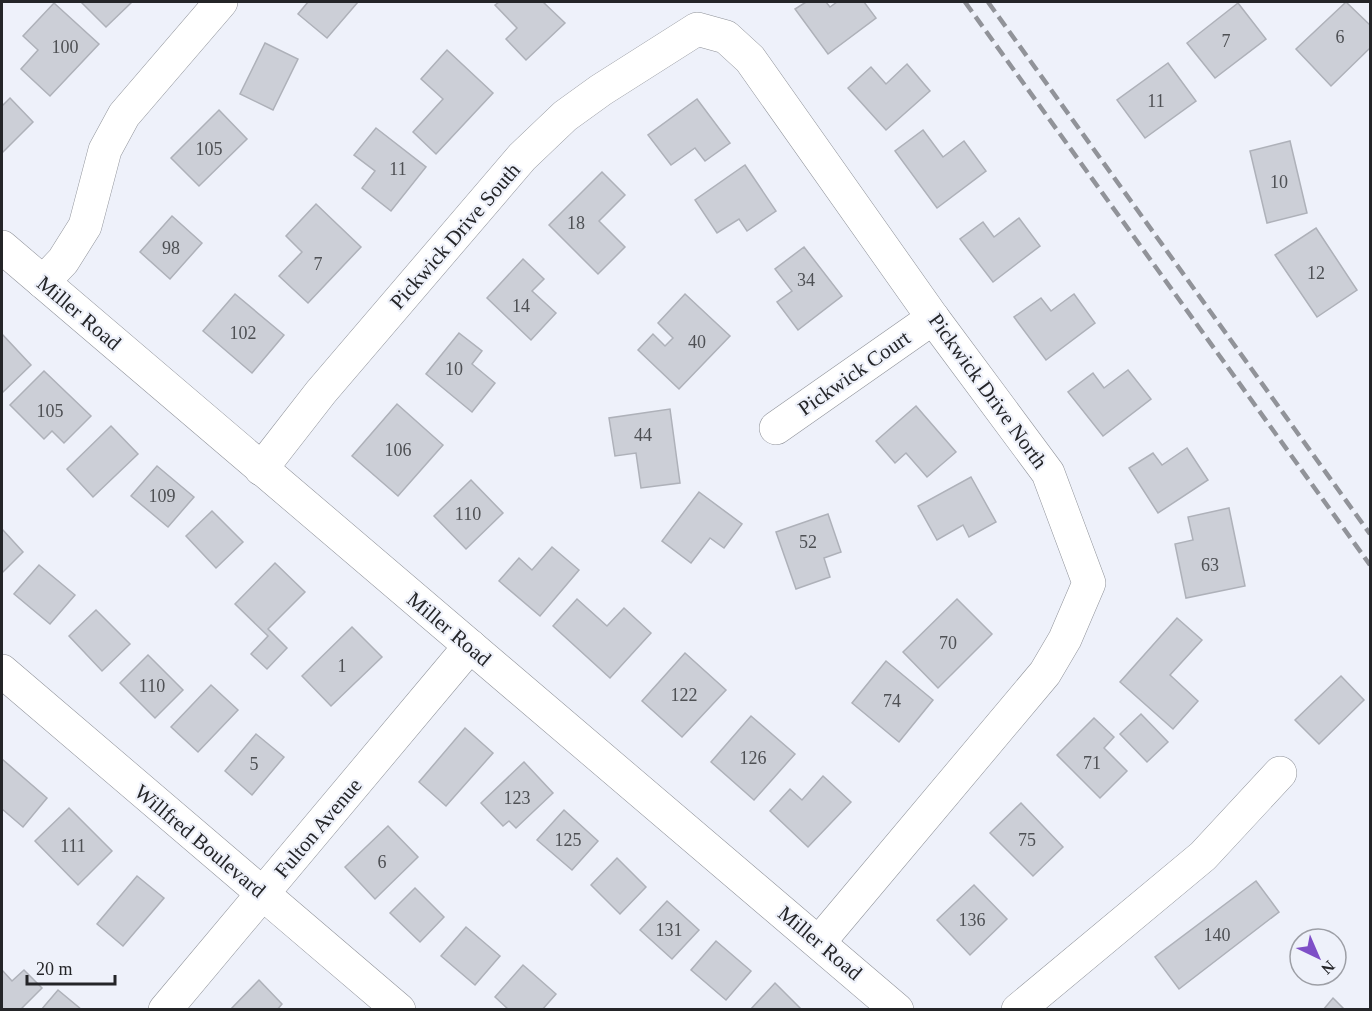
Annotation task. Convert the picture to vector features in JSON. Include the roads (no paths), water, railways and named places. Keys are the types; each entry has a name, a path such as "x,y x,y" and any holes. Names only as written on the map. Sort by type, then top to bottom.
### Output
{"street":[{"path":"43,282 63,261 85,226 105,150 124,115 221,2"},
{"name":"Pickwick Drive North","path":"681,39 697,29 726,37 750,59 933,318 1048,472 1089,583 1065,639 1045,673 819,941"},
{"name":"Pickwick Drive South","path":"261,469 321,392 522,157 565,116 681,39"},
{"name":"Miller Road","path":"2,247 749,885 819,941 897,1010"},
{"name":"Pickwick Court","path":"776,428 933,318"},
{"name":"Fulton Avenue","path":"165,1010 470,646"},
{"name":"Willfred Boulevard","path":"2,671 399,1010"},
{"path":"1018,1010 1203,856 1280,773"}],"railway":[{"path":"965,2 1370,565"},
{"path":"988,2 1370,534"}]}
